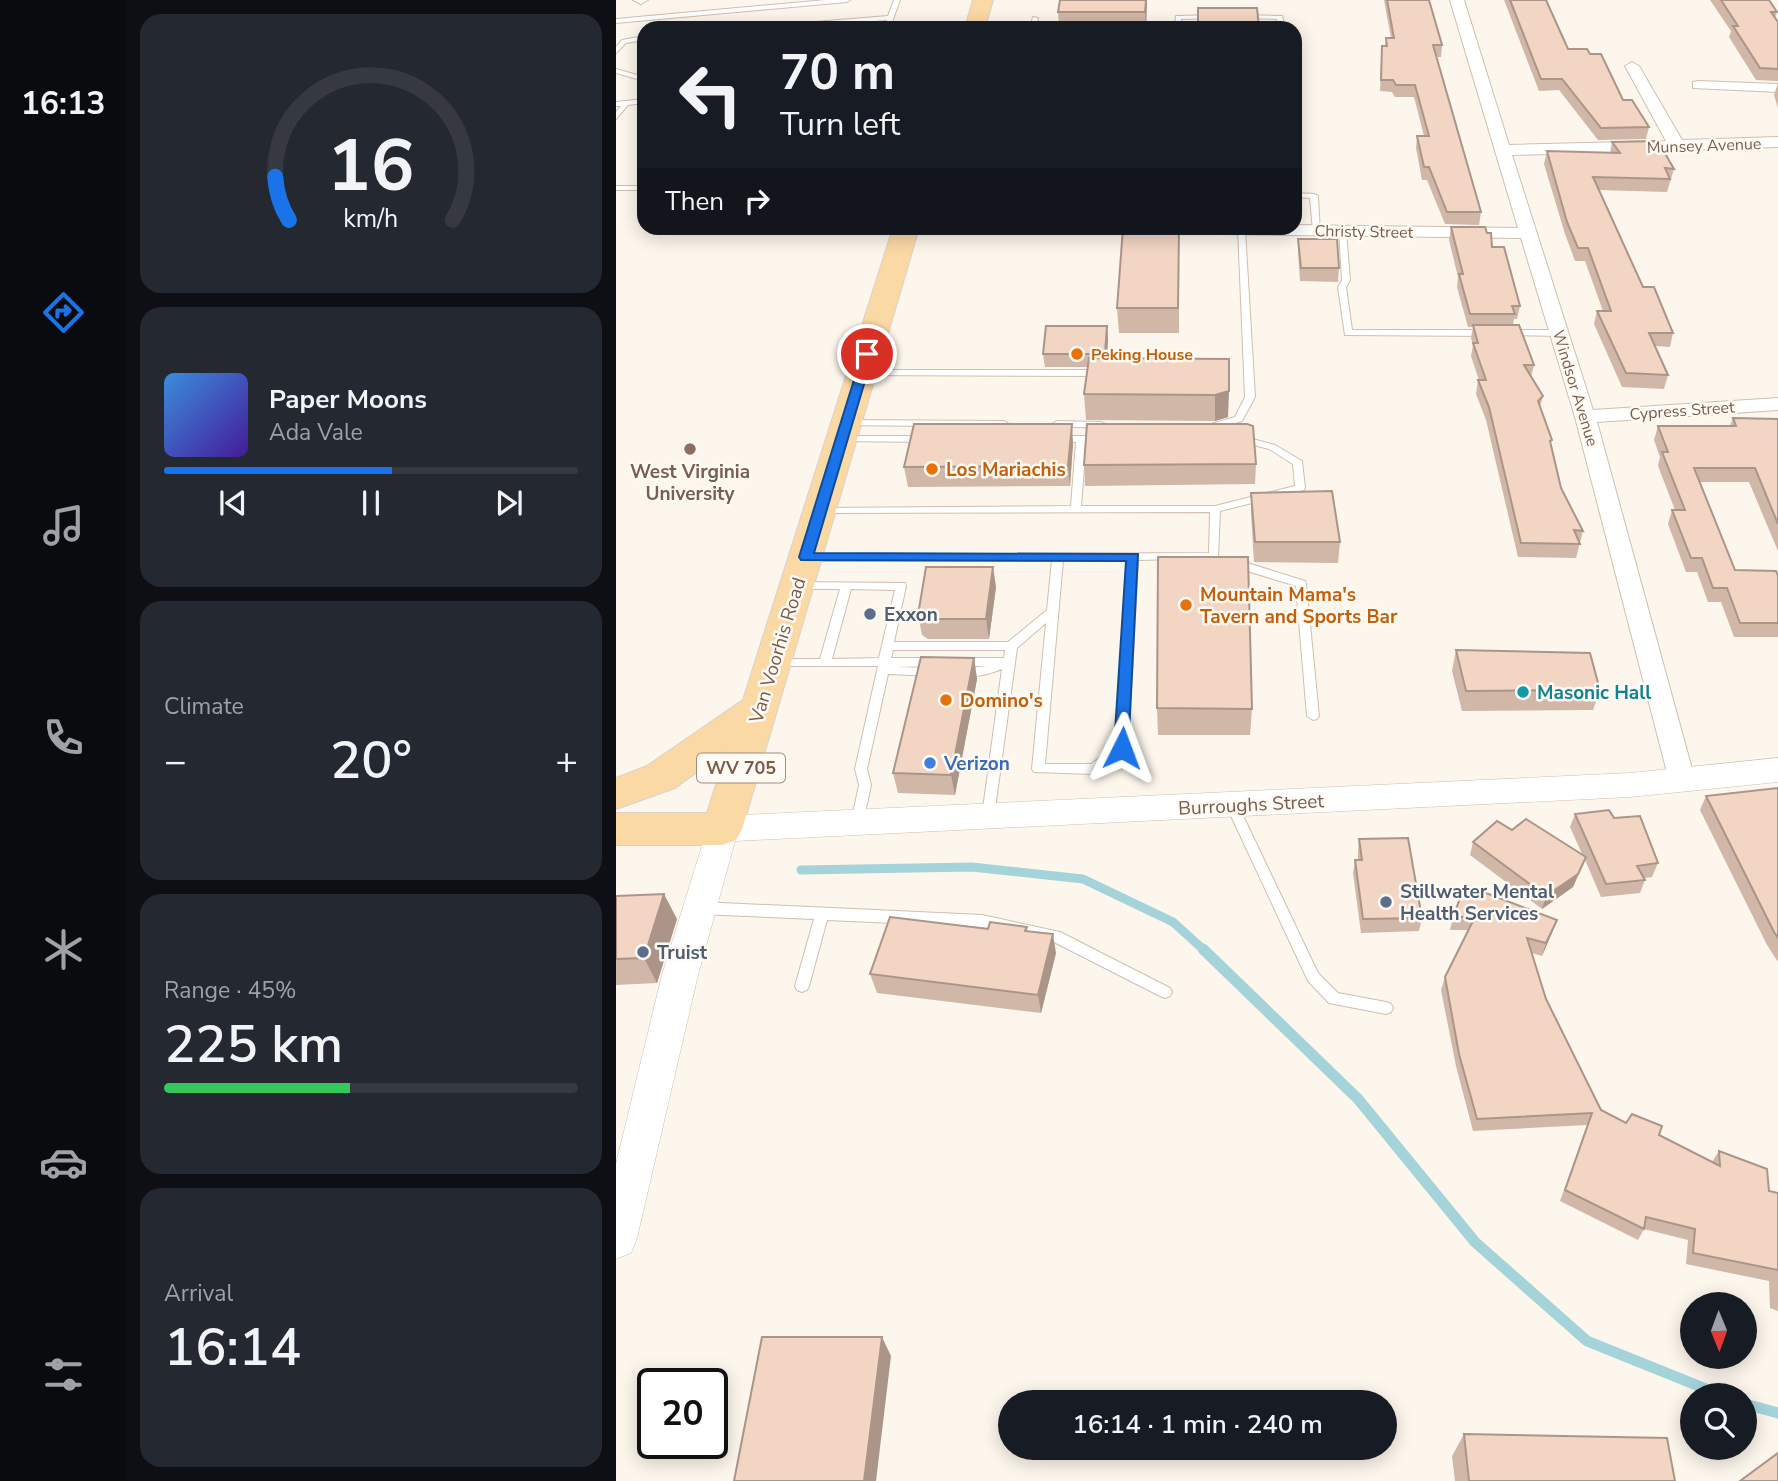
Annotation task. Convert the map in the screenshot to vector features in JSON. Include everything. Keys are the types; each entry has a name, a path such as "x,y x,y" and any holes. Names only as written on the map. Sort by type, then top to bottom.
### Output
{"main road":[{"path":"977,21 983,0"},
{"name":"Van Voorhis Road","path":"722,829 904,235"},
{"path":"616,794 661,777 760,706"},
{"path":"616,829 722,829"}],"street":[{"name":"Windsor Avenue","path":"1457,0 1585,417 1682,780"},
{"path":"1632,66 1677,146"},
{"path":"1698,85 1778,88"},
{"name":"Munsey Avenue","path":"1503,150 1778,142"},
{"name":"Christy Street","path":"1302,231 1528,233"},
{"name":"Cypress Street","path":"1585,417 1778,404"},
{"name":"Burroughs Street","path":"722,829 1682,780 1778,770"},
{"name":"Van Voorhis Road","path":"616,1237 722,829"}],"lane":[{"path":"616,21 847,0"},
{"path":"890,21 897,0"},
{"path":"1178,21 1178,17 1280,17 1281,21"},
{"path":"854,21 891,18"},
{"path":"616,51 624,41 637,39"},
{"path":"616,71 637,77"},
{"path":"616,104 637,102"},
{"path":"616,117 626,103"},
{"path":"616,188 637,188"},
{"path":"1302,195 1314,195 1317,231"},
{"path":"1342,231 1346,280 1342,287 1348,333 1559,333"},
{"path":"1204,427 1239,419 1250,397 1239,235"},
{"path":"862,373 1112,373"},
{"path":"844,431 1018,424"},
{"path":"1044,424 1111,425"},
{"path":"844,431 943,439"},
{"path":"820,510 1215,509 1300,488 1298,464 1272,447 1248,438 1206,438"},
{"path":"1040,439 1109,439"},
{"path":"1076,509 1082,439"},
{"path":"1214,556 1215,509"},
{"path":"801,571 1058,557 1214,556 1301,584 1313,716"},
{"path":"1058,557 1038,769 1093,769 1122,748 1133,557"},
{"path":"801,571 846,586 901,586 861,769 865,785 857,823"},
{"path":"825,663 846,586"},
{"path":"887,646 1011,646 1053,611"},
{"path":"988,816 1011,646"},
{"path":"774,663 883,662 892,671 983,672 1009,662"},
{"path":"1232,805 1312,977 1334,999 1386,1008"},
{"path":"700,908 982,921 1021,927 1055,936 1165,992"},
{"path":"802,986 822,913"}],"building":[{"path":"1060,0 1146,0 1145,12 1058,12"},
{"path":"1387,0 1429,0 1442,45 1433,45 1481,212 1447,212 1429,167 1424,167 1417,136 1429,136 1415,85 1396,85 1393,80 1381,80 1382,46 1387,46 1386,38 1394,38"},
{"path":"1510,0 1546,0 1568,49 1587,49 1590,54 1601,54 1623,100 1632,100 1649,127 1601,128 1562,79 1541,79"},
{"path":"1721,0 1769,0 1777,12 1771,12 1778,22 1778,69 1760,68 1733,26 1738,26"},
{"path":"1198,8 1257,8 1258,21 1198,21"},
{"path":"1658,141 1674,169 1665,168 1670,179 1593,177 1643,287 1654,287 1673,333 1649,333 1668,375 1626,373 1597,311 1611,311 1588,248 1578,248 1567,222 1547,151 1620,153 1612,142"},
{"path":"1451,227 1485,227 1487,233 1491,233 1492,247 1504,247 1520,306 1512,306 1515,314 1470,314 1459,274 1463,274"},
{"path":"1122,235 1179,235 1178,308 1117,308"},
{"path":"1298,239 1337,239 1339,268 1301,268"},
{"path":"1473,325 1519,325 1534,365 1524,365 1543,396 1538,401 1552,440 1550,441 1561,488 1583,531 1574,530 1580,544 1521,543 1489,407 1478,380 1486,380 1473,343 1478,343"},
{"path":"1046,326 1107,326 1105,354 1043,354"},
{"path":"1089,358 1229,359 1229,391 1215,395 1084,394"},
{"path":"1733,418 1778,419 1778,524 1755,468 1694,468 1735,570 1776,571 1778,623 1740,623 1727,588 1713,588 1702,558 1691,558 1672,510 1685,510 1662,452 1668,452 1658,426 1736,426"},
{"path":"914,424 1072,424 1068,466 904,467"},
{"path":"1087,424 1247,424 1253,426 1256,464 1084,465"},
{"path":"1332,491 1340,542 1255,542 1251,493"},
{"path":"1158,557 1248,557 1252,709 1157,708"},
{"path":"926,567 993,567 986,619 923,619 918,615"},
{"path":"1456,650 1590,653 1600,690 1466,691"},
{"path":"921,657 974,658 951,775 893,773"},
{"path":"1778,788 1778,938 1706,796"},
{"path":"1609,810 1614,818 1640,816 1658,863 1637,866 1645,880 1606,884 1575,814"},
{"path":"1526,819 1586,857 1578,874 1546,896 1473,842 1497,821 1512,830"},
{"name":"Stillwater Mental Health Services","path":"1408,838 1422,918 1363,919 1355,860 1362,860 1359,839"},
{"path":"1465,885 1557,920 1546,943 1527,938 1546,999 1601,1110 1626,1123 1632,1114 1662,1126 1659,1135 1720,1166 1719,1151 1767,1169 1769,1191 1778,1193 1778,1270 1693,1253 1695,1229 1646,1217 1644,1229 1565,1190 1592,1113 1477,1119 1459,1054 1445,977 1475,917 1453,917"},
{"path":"664,894 644,958 616,959 616,896"},
{"path":"890,917 988,929 990,922 1027,927 1025,931 1053,934 1038,995 870,974"},
{"path":"762,1337 882,1337 864,1481 734,1481"},
{"path":"1464,1434 1667,1438 1675,1481 1469,1481"},
{"path":"1778,1453 1778,1481 1740,1481"}],"waterway":[{"path":"801,870 972,867 1083,879 1173,922 1205,951"},
{"path":"1203,949 1358,1099 1475,1242 1587,1341 1691,1383"},
{"path":"1757,1407 1778,1413"}],"place":[{"name":"Peking House","path":"1077,354"},
{"name":"West Virginia University","path":"690,449"},
{"name":"Los Mariachis","path":"932,469"},
{"name":"Mountain Mama's Tavern and Sports Bar","path":"1186,605"},
{"name":"Exxon","path":"870,614"},
{"name":"Masonic Hall","path":"1523,692"},
{"name":"Domino's","path":"946,700"},
{"name":"Verizon","path":"930,763"},
{"name":"Stillwater Mental Health Services","path":"1386,902"},
{"name":"Truist","path":"643,952"}],"route":[{"path":"867,354 806,557 1133,557 1122,748"}]}
